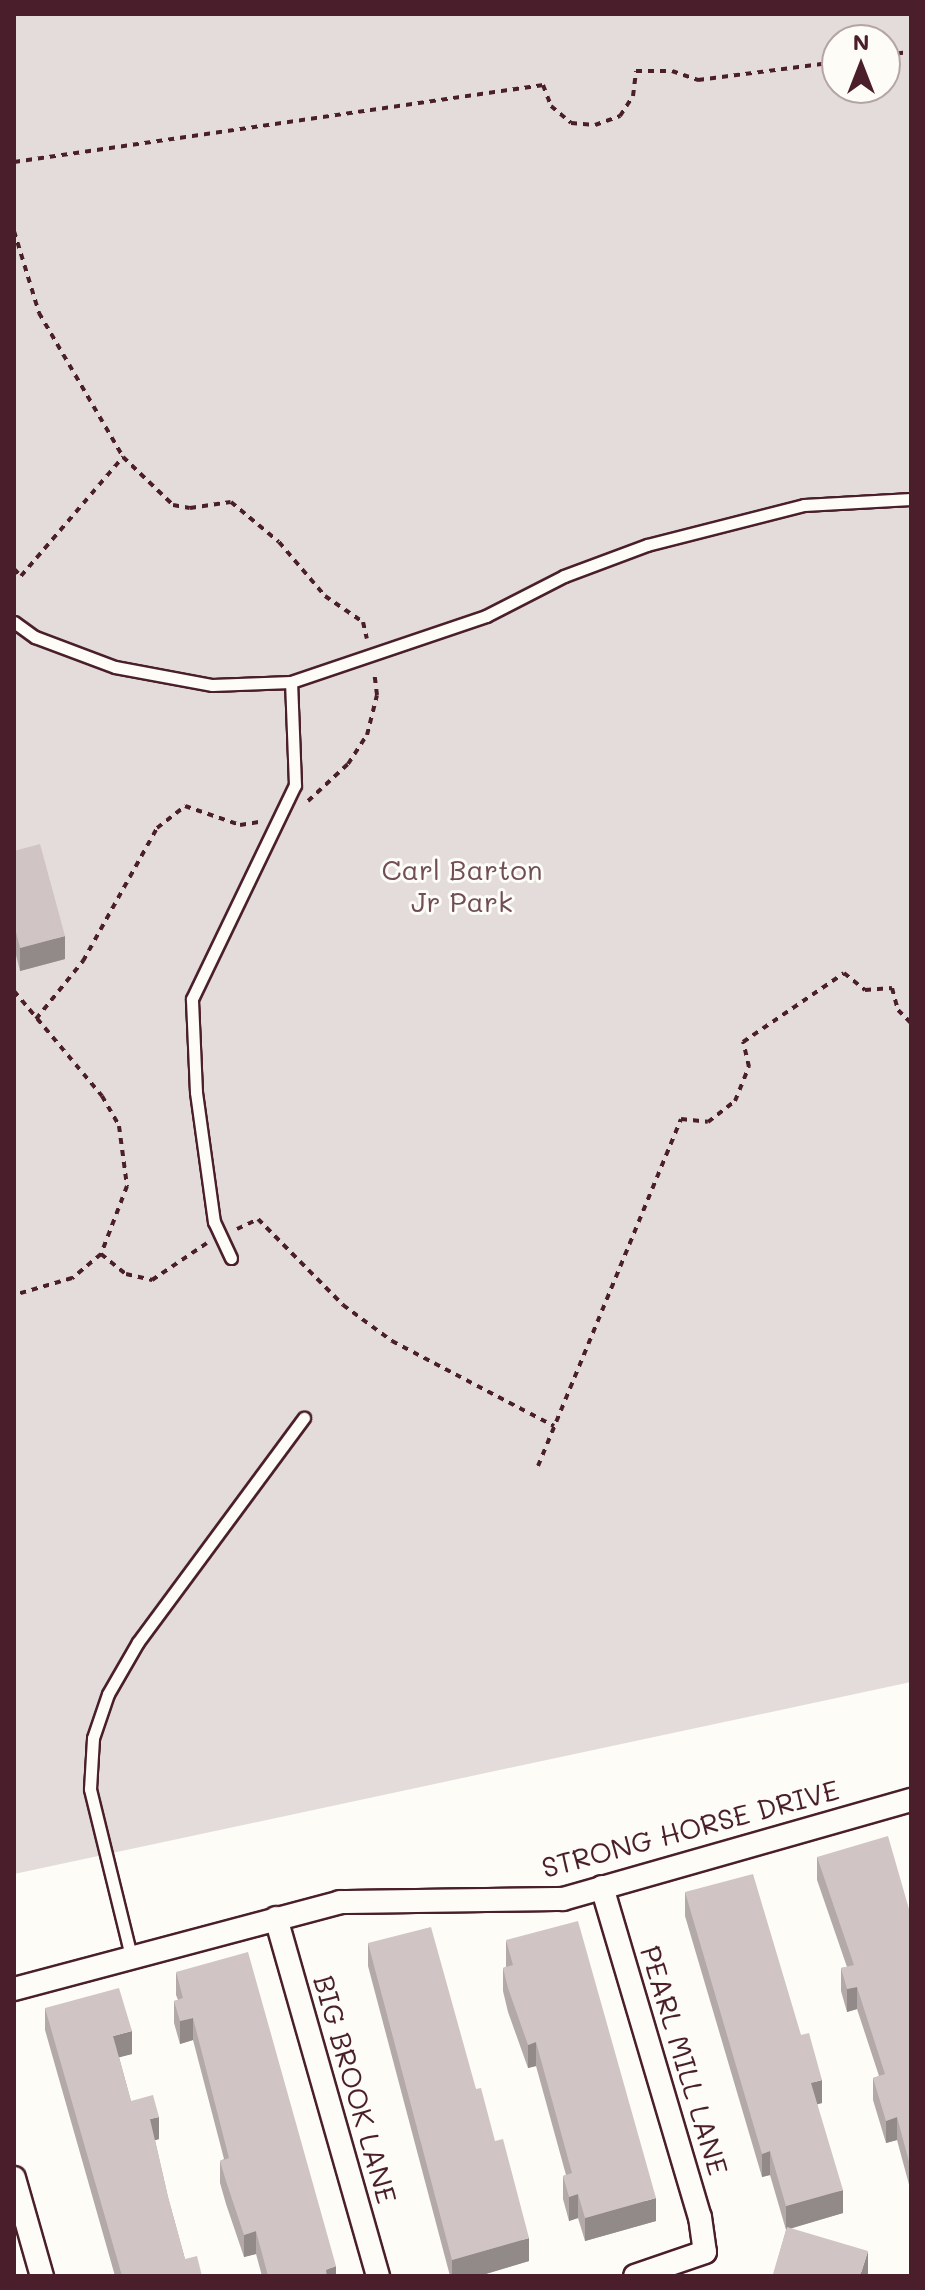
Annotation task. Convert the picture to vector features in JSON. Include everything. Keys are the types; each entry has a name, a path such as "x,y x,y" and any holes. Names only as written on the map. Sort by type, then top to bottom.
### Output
{"street":[{"name":"STRONG HORSE DRIVE","path":"14,1989 276,1918 369,1899 563,1899 911,1800"},
{"name":"PEARL MILL LANE","path":"602,1887 700,2217 705,2252 635,2276"},
{"name":"BIG BROOK LANE","path":"276,1918 378,2276"},
{"path":"14,2178 42,2276"}],"lane":[{"path":"14,622 35,637 115,667 212,685 291,682 486,616 578,571 725,522 804,505 911,499"},
{"path":"231,1258 220,1235 196,1092 192,999 295,785 291,682"},
{"path":"131,1956 90,1789 93,1738 108,1694 138,1642 304,1418"}],"path":[{"path":"14,162 543,85 551,106 571,123 595,125 620,116 633,96 636,71 672,71 698,80 821,64"},
{"path":"14,231 39,313 123,457 173,505 190,508 231,502 279,542 325,596 363,622 377,695 367,735 319,795 282,813 240,825 185,806 157,828 83,961 36,1019"},
{"path":"14,569 21,576 123,457"},
{"path":"538,1466 681,1119 708,1122 735,1101 749,1067 743,1042 844,973 865,990 892,988 898,1010 911,1023"},
{"path":"14,991 102,1096 119,1126 127,1186 101,1254 72,1278 14,1295"},
{"path":"101,1254 126,1274 152,1280 220,1235 258,1219 343,1305 392,1341 554,1426"}],"green space":[{"name":"Carl Barton Jr Park","path":"14,14 911,14 911,1682 14,1874"}],"building":[{"path":"40,844 65,936 20,948 14,924 14,851"},
{"path":"888,1836 911,1916 911,2169 897,2117 886,2121 873,2078 885,2074 857,1987 847,1989 841,1968 854,1965 817,1857"},
{"path":"753,1874 801,2035 809,2033 822,2080 811,2083 843,2190 786,2206 770,2151 762,2154 685,1892"},
{"path":"578,1921 656,2198 585,2218 578,2194 569,2197 563,2176 572,2173 536,2042 528,2045 503,1968 513,1965 506,1940"},
{"path":"431,1927 476,2089 481,2088 495,2141 503,2139 529,2238 452,2260 368,1943"},
{"path":"248,1952 336,2266 326,2270 327,2276 268,2276 256,2231 244,2235 220,2161 229,2158 193,2018 180,2021 174,2001 183,1998 176,1972"},
{"path":"119,1988 132,2031 113,2036 131,2101 153,2095 159,2117 150,2119 168,2197 185,2259 197,2256 202,2276 122,2276 45,2008"},
{"path":"787,2227 868,2251 860,2276 773,2274"}]}
